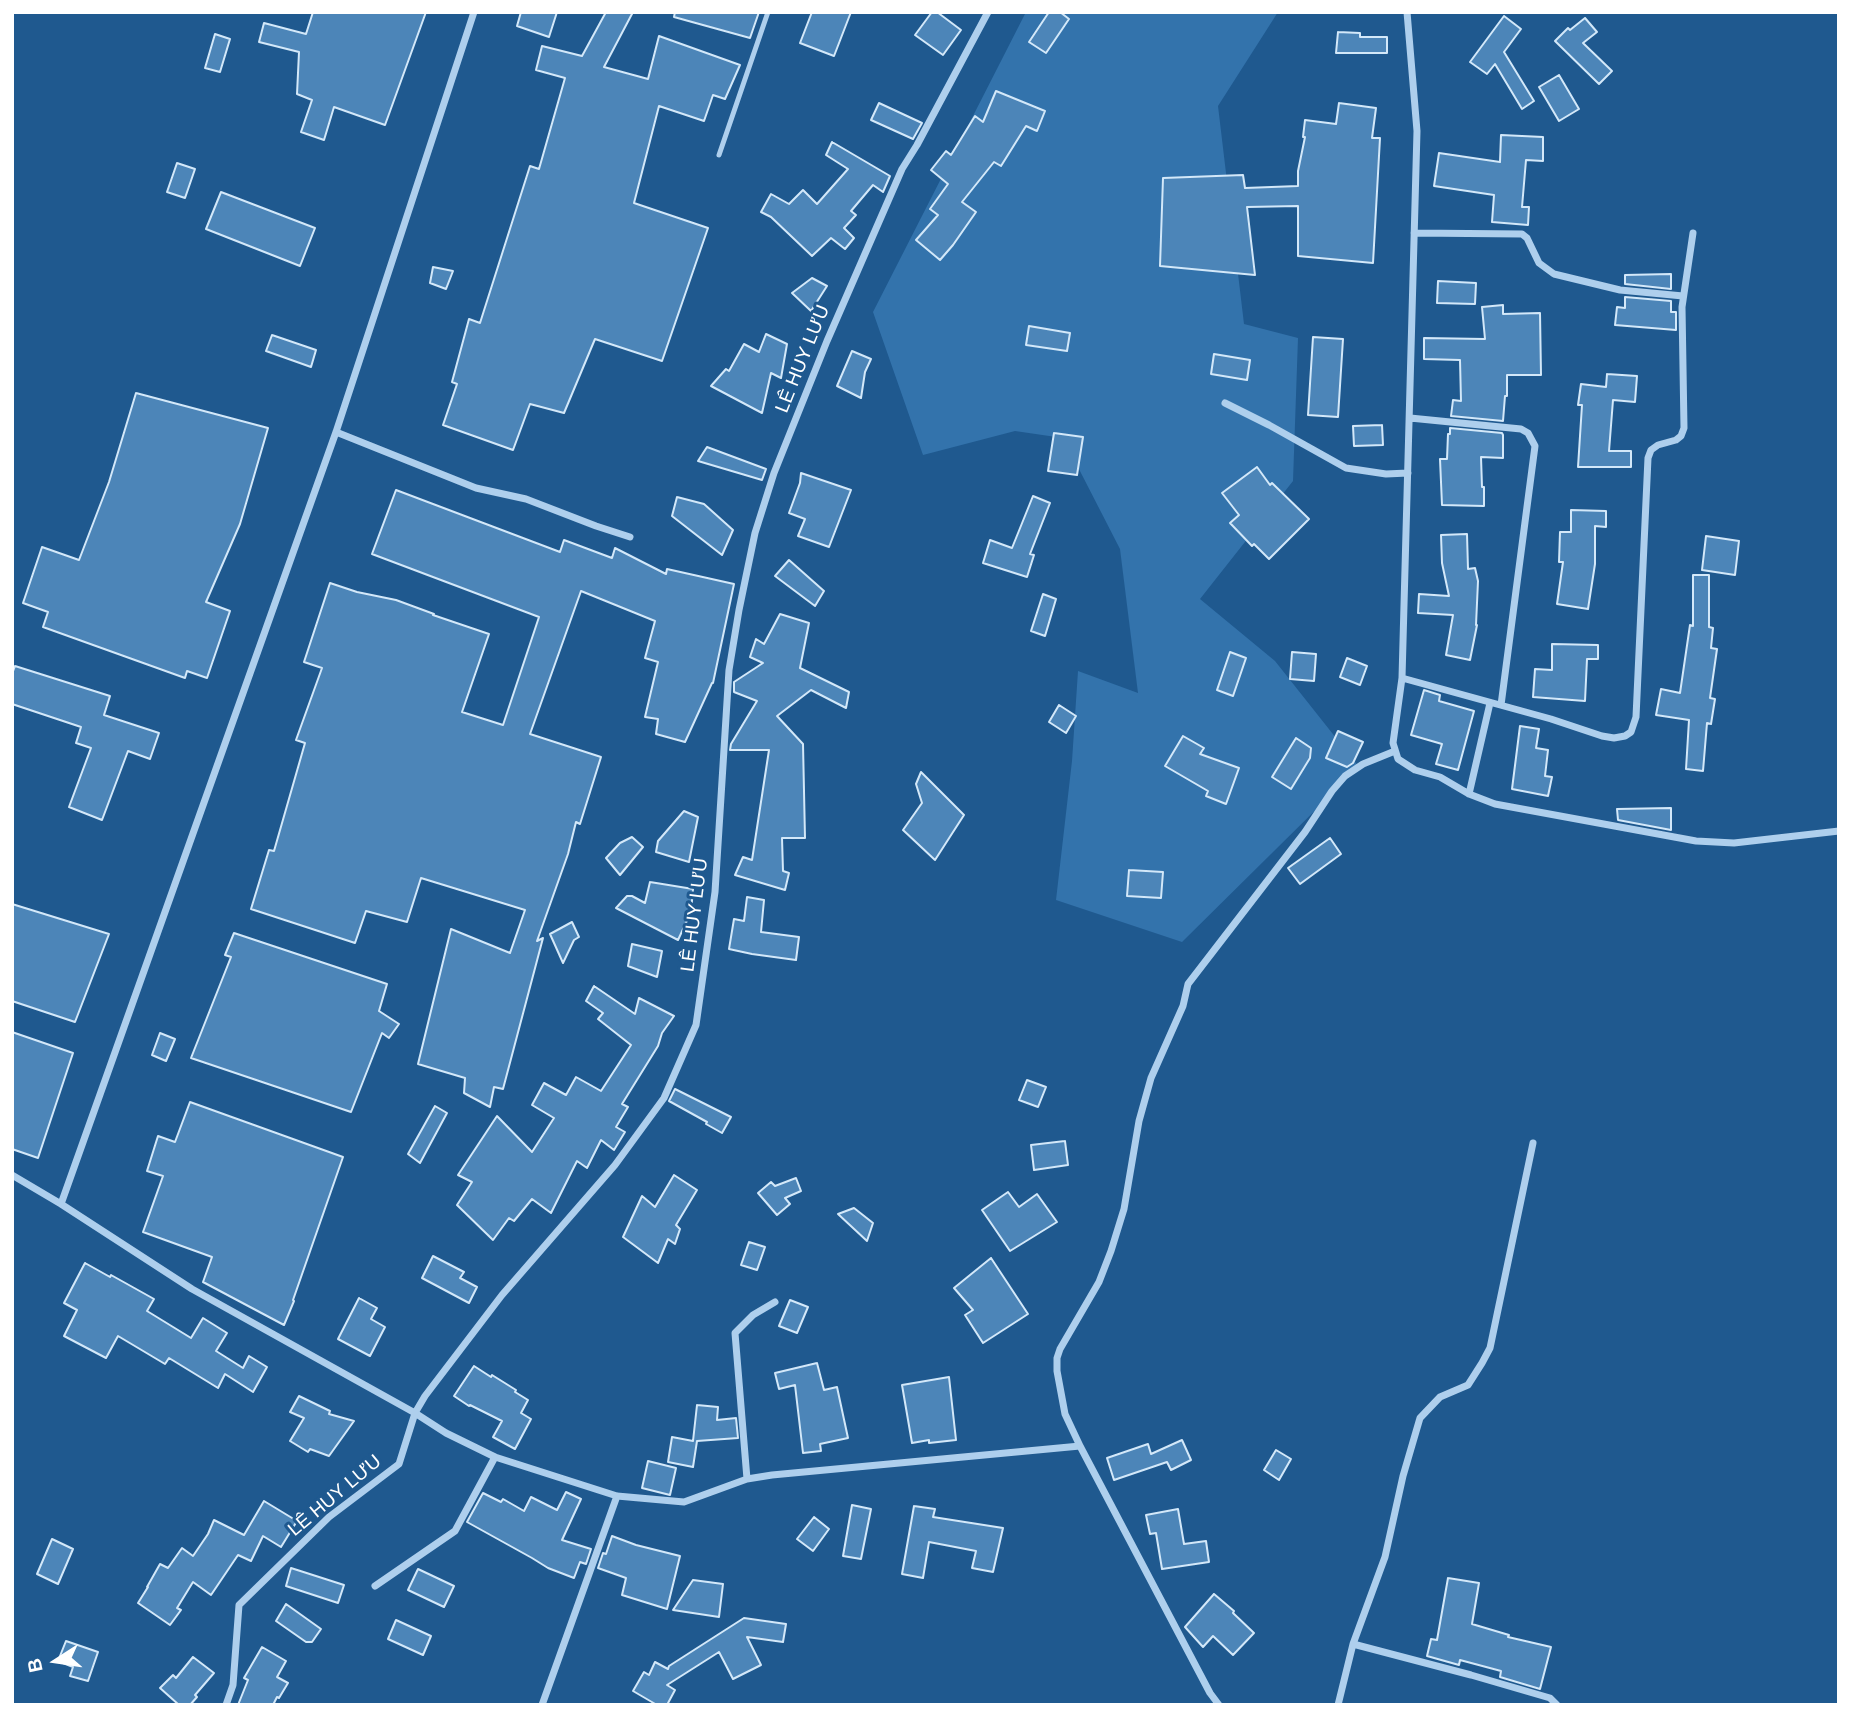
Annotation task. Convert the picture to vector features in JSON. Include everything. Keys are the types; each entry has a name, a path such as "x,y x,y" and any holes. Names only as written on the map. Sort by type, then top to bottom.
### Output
{"street":[{"path":"61,1204 336,432 474,12"},
{"name":"LÊ HUY LƯU","path":"226,1705 233,1685 239,1605 329,1517 399,1464 415,1413 425,1395 502,1295 615,1165 664,1098 696,1025 715,892 729,670 755,533 774,473 827,341 902,169 988,12"},
{"path":"1407,12 1417,131 1402,678 1394,732 1398,759 1415,770 1440,777 1469,794 1495,804 1696,841 1734,843 1839,831"},
{"path":"1414,233 1522,234 1527,238 1539,262 1554,274 1620,290 1684,296"},
{"path":"1402,678 1615,738 1631,732 1636,717 1648,458 1651,450 1658,445 1681,436 1684,428 1682,330 1693,233"},
{"path":"1225,403 1346,468 1386,474 1408,472"},
{"path":"1410,418 1521,429 1528,433 1535,446 1501,705"},
{"path":"336,432 476,488 526,499 630,537"},
{"path":"1469,794 1490,703"},
{"path":"1219,1705 1210,1693 1065,1414 1056,1371 1057,1358 1099,1282 1111,1251 1124,1209 1139,1121 1152,1078 1183,1006 1188,984 1345,776 1363,764 1395,751"},
{"path":"1338,1705 1353,1644 1385,1557 1403,1476 1420,1418 1440,1397 1468,1385 1490,1348 1533,1143"},
{"path":"12,1175 192,1290 415,1413 446,1433 495,1457 617,1496 684,1502 747,1479 1080,1446"},
{"path":"747,1479 735,1333 753,1315 775,1302"},
{"path":"374,1586 455,1531 495,1457"},
{"path":"542,1705 617,1496"},
{"path":"1353,1644 1471,1675 1557,1705"}],"lane":[{"path":"719,155 768,12"}],"shaded area":[{"path":"1026,12 1278,12 1218,106 1244,324 1298,338 1293,481 1200,599 1275,661 1359,767 1182,942 1056,900 1072,761 1078,671 1138,693 1120,549 1063,438 1015,431 923,455 873,312"}],"building":[{"path":"313,12 426,12 385,125 334,107 324,140 301,132 312,100 297,94 299,52 259,42 264,23 306,34"},
{"path":"521,12 557,12 549,37 517,26"},
{"path":"606,12 633,12 604,67 648,79 659,36 740,65 725,99 713,95 704,121 659,106 634,203 708,228 662,361 595,339 564,413 530,404 513,450 443,425 457,384 452,382 469,319 480,323 530,166 539,169 565,78 536,70 542,46 582,56"},
{"path":"675,12 759,12 750,38 674,17"},
{"path":"812,12 851,12 834,56 800,43"},
{"path":"932,12 937,12 961,30 943,55 915,35"},
{"path":"1049,12 1060,12 1069,19 1046,53 1029,42"},
{"path":"1504,16 1521,29 1504,52 1534,101 1522,109 1495,64 1487,74 1470,62"},
{"path":"1585,18 1597,32 1583,43 1612,71 1599,84 1555,41 1568,28 1570,30"},
{"path":"1338,32 1360,33 1360,37 1387,37 1387,53 1336,53"},
{"path":"215,34 230,39 220,72 205,68"},
{"path":"1559,75 1579,109 1559,121 1539,87"},
{"path":"996,91 1045,111 1037,131 1026,126 1001,166 994,162 962,202 976,212 940,260 916,240 938,215 930,209 948,184 931,170 946,151 951,155 975,116 983,122"},
{"path":"879,103 922,123 913,139 871,120"},
{"path":"1339,103 1376,108 1372,138 1380,138 1373,263 1298,256 1298,206 1247,207 1255,275 1160,266 1163,178 1243,175 1245,188 1298,186 1305,120 1336,124"},
{"path":"1501,135 1543,137 1543,161 1526,160 1522,207 1529,207 1528,225 1492,222 1494,195 1434,186 1439,153 1500,162"},
{"path":"832,142 890,176 883,192 873,185 851,211 856,215 844,228 854,238 845,249 831,238 812,256 771,217 761,212 771,194 789,204 803,190 817,204 848,169 826,155"},
{"path":"177,163 195,169 185,198 167,192"},
{"path":"221,192 315,228 300,266 206,229"},
{"path":"433,267 453,271 446,289 430,283"},
{"path":"1671,274 1671,289 1625,284 1625,275"},
{"path":"812,278 827,286 811,311 792,293"},
{"path":"1438,281 1476,283 1475,304 1437,303"},
{"path":"1625,297 1671,301 1671,312 1676,312 1676,330 1615,325 1617,307 1625,308"},
{"path":"1503,305 1503,314 1540,313 1541,375 1507,375 1503,421 1451,416 1453,400 1461,401 1460,360 1424,359 1424,338 1485,339 1482,307"},
{"path":"1029,326 1070,333 1067,351 1026,345"},
{"path":"766,334 787,344 781,378 771,373 762,413 711,386 726,369 729,371 744,344 759,352"},
{"path":"272,335 316,350 311,367 266,351"},
{"path":"1313,337 1343,339 1338,417 1308,415"},
{"path":"852,351 871,359 865,372 861,398 837,386"},
{"path":"1214,354 1250,360 1247,380 1211,374"},
{"path":"1607,374 1637,376 1635,402 1613,400 1609,451 1631,451 1631,467 1578,467 1582,405 1578,405 1581,384 1606,387"},
{"path":"136,393 268,428 240,524 206,602 230,611 207,678 187,671 185,678 43,627 48,612 23,603 42,547 79,560 109,482"},
{"path":"1382,425 1383,445 1354,446 1353,426"},
{"path":"1450,428 1503,435 1503,458 1481,457 1484,506 1442,505 1440,459 1447,459"},
{"path":"1054,433 1083,437 1077,475 1048,471"},
{"path":"707,447 766,469 762,480 698,461"},
{"path":"1257,467 1270,485 1272,483 1309,519 1269,559 1230,523 1239,515 1222,493"},
{"path":"801,473 851,490 829,547 798,536 805,519 789,513"},
{"path":"396,490 560,552 564,540 612,558 615,548 666,574 667,569 734,584 713,683 685,742 656,734 658,719 645,717 658,662 645,658 655,621 581,591 530,734 601,757 580,824 576,822 568,854 537,941 543,938 503,1089 494,1087 490,1107 464,1093 465,1078 418,1064 451,929 510,953 525,910 421,878 407,922 366,911 355,943 251,909 269,850 274,851 305,743 296,740 322,668 304,662 330,583 396,600 489,634 462,712 503,725 539,617 372,554"},
{"path":"1033,496 1050,503 1030,554 1034,555 1027,577 983,563 990,540 1012,548"},
{"path":"677,497 704,504 733,530 722,555 672,516"},
{"path":"1571,510 1606,511 1606,527 1595,526 1595,564 1588,609 1557,604 1563,562 1559,562 1560,532 1571,532"},
{"path":"1467,534 1468,569 1475,568 1478,581 1477,625 1470,660 1446,655 1453,615 1418,613 1419,594 1449,596 1442,563 1441,535"},
{"path":"1706,536 1739,541 1735,575 1702,570"},
{"path":"789,560 824,591 815,606 775,576"},
{"path":"1693,575 1709,575 1709,627 1713,628 1711,648 1717,649 1710,698 1715,699 1711,724 1707,723 1703,771 1686,769 1689,720 1656,715 1661,689 1680,693 1690,625 1693,626"},
{"path":"1043,594 1056,599 1045,636 1031,631"},
{"path":"780,614 809,623 800,668 849,692 846,708 811,690 777,716 803,744 805,838 782,838 783,871 789,873 785,890 735,875 743,857 752,860 769,750 730,750 757,701 734,692 734,682 763,663 750,657 756,639 764,644"},
{"path":"1552,644 1598,645 1598,659 1587,659 1585,701 1533,697 1535,669 1552,670"},
{"path":"1230,652 1246,658 1233,696 1217,690"},
{"path":"1292,652 1316,654 1314,681 1290,679"},
{"path":"1347,658 1367,666 1360,685 1340,677"},
{"path":"15,666 110,696 104,715 159,733 150,759 128,751 102,820 69,807 91,748 76,743 81,727 12,704 12,674"},
{"path":"1424,690 1440,695 1439,701 1474,711 1458,770 1436,764 1442,744 1411,735"},
{"path":"1059,705 1076,716 1066,733 1049,722"},
{"path":"1520,726 1539,729 1536,748 1548,750 1545,776 1552,777 1548,796 1512,789"},
{"path":"1338,731 1363,742 1353,763 1347,767 1326,758"},
{"path":"1183,736 1204,748 1200,754 1239,768 1226,804 1206,796 1208,791 1165,766"},
{"path":"1296,738 1311,748 1310,758 1291,789 1272,777"},
{"path":"921,772 964,815 935,860 903,830 922,803 916,784"},
{"path":"1671,808 1671,830 1618,820 1617,809"},
{"path":"684,811 698,817 689,862 656,852 658,841"},
{"path":"632,837 643,847 620,875 606,858 620,843"},
{"path":"1330,838 1341,854 1300,884 1288,868"},
{"path":"1129,870 1163,872 1161,898 1127,896"},
{"path":"650,882 693,889 691,912 678,940 616,908 627,896 645,903"},
{"path":"747,897 764,900 761,932 799,937 796,960 729,949 734,919 744,921"},
{"path":"12,904 109,934 75,1022 12,1001"},
{"path":"572,922 579,937 574,940 563,963 550,934"},
{"path":"234,933 387,984 379,1011 399,1024 389,1038 382,1033 351,1112 191,1058 231,957 225,955"},
{"path":"632,944 662,951 657,977 628,966"},
{"path":"594,986 635,1014 639,998 674,1016 622,1104 628,1107 616,1127 625,1132 614,1150 601,1140 587,1168 577,1161 551,1213 532,1199 514,1221 509,1218 493,1240 457,1205 472,1182 458,1175 497,1116 532,1152 554,1118 532,1105 544,1083 566,1095 576,1077 601,1091 631,1045 598,1019 603,1013 586,1001"},
{"path":"12,1032 73,1053 38,1158 12,1149"},
{"path":"160,1033 175,1039 166,1061 152,1055"},
{"path":"1027,1080 1046,1087 1038,1107 1019,1100"},
{"path":"675,1089 731,1117 722,1133 669,1101"},
{"path":"190,1102 343,1157 284,1325 203,1282 212,1257 143,1232 163,1176 147,1171 158,1136 175,1142"},
{"path":"435,1106 447,1113 420,1163 408,1154"},
{"path":"1065,1141 1068,1165 1034,1170 1031,1145"},
{"path":"674,1175 697,1190 676,1225 680,1229 675,1244 668,1239 658,1263 623,1237 642,1196 655,1207"},
{"path":"796,1178 801,1191 785,1198 790,1204 777,1215 758,1193 771,1182 775,1186"},
{"path":"1008,1192 1019,1207 1037,1194 1057,1222 1010,1251 982,1210"},
{"path":"854,1208 873,1223 867,1241 838,1214"},
{"path":"749,1242 765,1247 757,1270 741,1265"},
{"path":"433,1256 464,1272 460,1278 477,1287 469,1303 422,1278"},
{"path":"991,1258 1028,1314 983,1343 965,1315 973,1310 954,1288"},
{"path":"85,1263 154,1299 147,1311 191,1338 203,1318 227,1333 216,1351 243,1368 249,1356 267,1367 253,1392 225,1374 218,1388 169,1358 165,1364 118,1336 106,1358 64,1336 77,1310 64,1303"},
{"path":"359,1298 377,1308 371,1319 385,1327 370,1356 338,1339"},
{"path":"790,1300 808,1307 797,1333 779,1326"},
{"path":"817,1363 824,1390 837,1387 848,1438 820,1444 821,1451 803,1453 795,1385 779,1389 775,1373"},
{"path":"474,1366 528,1400 521,1413 531,1419 515,1449 493,1437 502,1421 454,1396"},
{"path":"949,1377 956,1440 912,1443 902,1385"},
{"path":"299,1396 330,1411 329,1414 354,1421 329,1456 310,1449 308,1452 290,1441 304,1418 290,1412"},
{"path":"697,1405 718,1407 717,1420 736,1418 738,1438 697,1441 693,1467 668,1462 672,1437 693,1441"},
{"path":"1182,1440 1191,1460 1171,1470 1167,1462 1114,1480 1107,1458 1148,1444 1151,1454"},
{"path":"1276,1450 1291,1459 1279,1480 1264,1470"},
{"path":"648,1461 676,1468 670,1495 642,1488"},
{"path":"566,1492 581,1499 562,1540 591,1549 586,1564 580,1562 574,1578 548,1568 467,1522 483,1493 501,1502 503,1499 524,1511 531,1497 557,1510"},
{"path":"264,1501 297,1521 281,1547 263,1536 251,1561 238,1555 211,1595 193,1582 177,1608 181,1610 170,1625 138,1603 160,1564 168,1568 182,1548 193,1556 214,1520 244,1535"},
{"path":"852,1505 871,1509 861,1559 843,1556"},
{"path":"914,1506 935,1509 933,1517 1003,1528 993,1572 972,1568 976,1551 929,1542 923,1578 902,1574"},
{"path":"1178,1509 1184,1544 1206,1541 1209,1562 1162,1569 1156,1533 1150,1534 1146,1515"},
{"path":"814,1517 829,1529 813,1551 797,1539"},
{"path":"612,1536 680,1556 667,1609 622,1595 626,1578 598,1568"},
{"path":"52,1539 73,1549 58,1584 37,1574"},
{"path":"291,1568 344,1585 338,1603 286,1586"},
{"path":"418,1569 454,1586 444,1607 408,1590"},
{"path":"1448,1578 1479,1583 1472,1624 1509,1635 1508,1637 1551,1647 1540,1689 1500,1677 1501,1671 1460,1660 1459,1665 1427,1656 1431,1639 1437,1640"},
{"path":"693,1580 723,1584 719,1617 673,1610"},
{"path":"1214,1594 1254,1633 1233,1655 1213,1636 1203,1647 1185,1627"},
{"path":"286,1604 321,1629 312,1642 306,1642 276,1621"},
{"path":"744,1618 786,1624 783,1642 747,1637 761,1665 733,1679 719,1652 667,1685 675,1690 667,1705 657,1705 633,1691 644,1672 649,1675 655,1662 668,1669"},
{"path":"396,1620 431,1636 423,1655 388,1639"},
{"path":"66,1641 98,1652 88,1681 70,1676 73,1667 58,1661"},
{"path":"262,1647 286,1661 277,1677 288,1683 273,1705 238,1705 248,1680 244,1678"},
{"path":"193,1657 214,1673 190,1705 179,1705 160,1688 173,1675 176,1678"}]}
